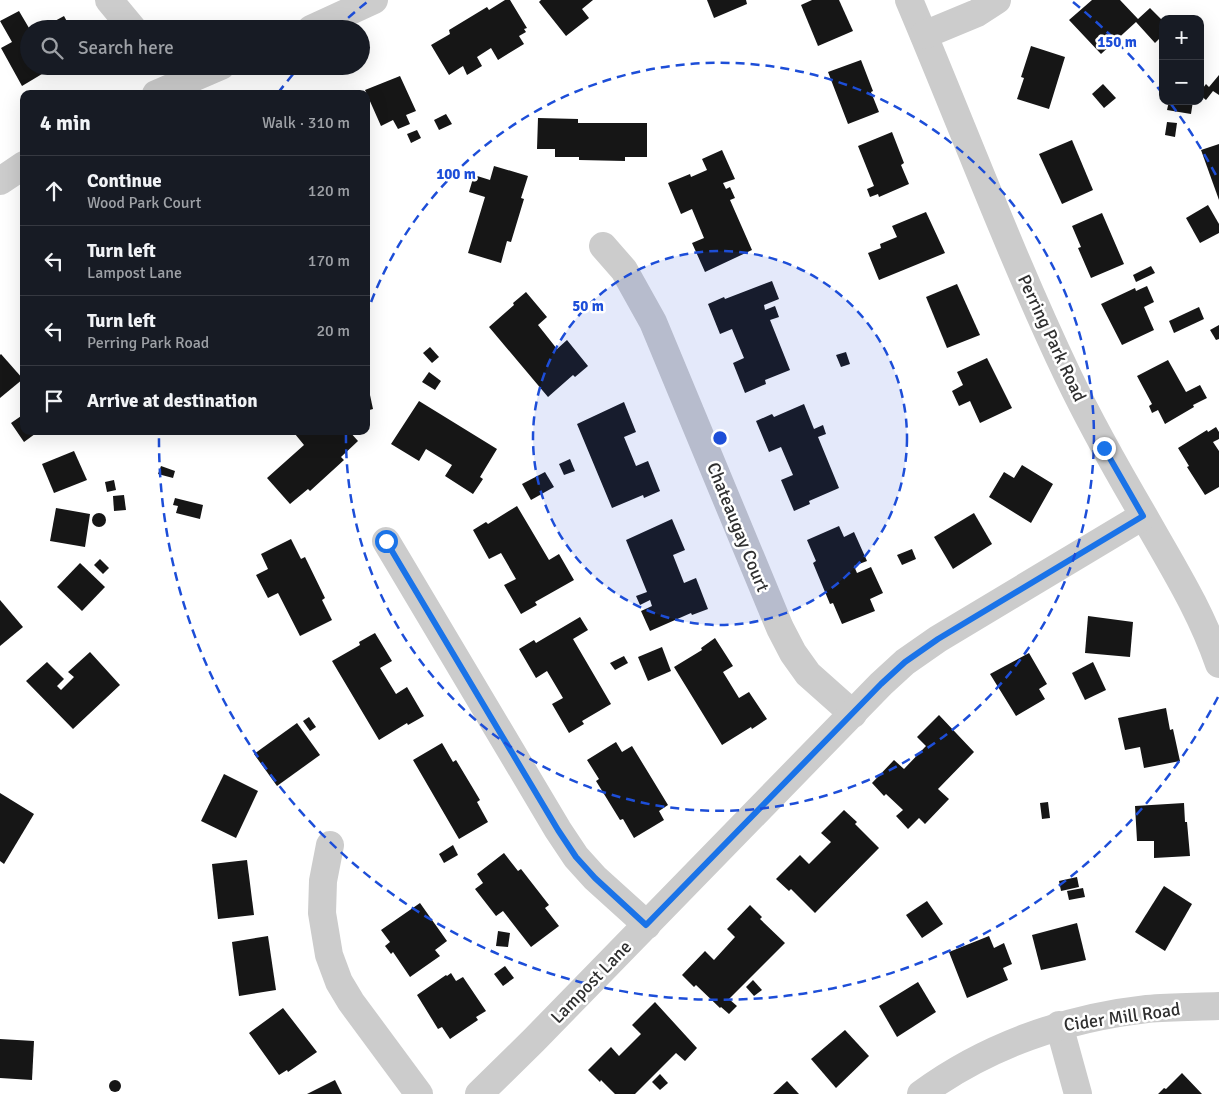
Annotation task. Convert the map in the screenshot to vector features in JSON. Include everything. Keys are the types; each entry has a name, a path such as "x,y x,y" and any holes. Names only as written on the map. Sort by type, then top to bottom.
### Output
{"street":[{"path":"109,0 126,20"},
{"path":"331,20 374,0"},
{"name":"Perring Park Road","path":"909,0 1068,376 1104,448 1191,597 1209,636 1219,664"},
{"path":"924,35 977,13 997,0"},
{"path":"166,81 188,75"},
{"path":"0,181 20,168"},
{"name":"Chateaugay Court","path":"603,246 624,270 654,322 780,628 793,653 808,674 854,714"},
{"name":"Lampost Lane","path":"479,1094 854,714 881,684 905,662 938,639 1143,516"},
{"path":"386,541 558,830 576,857 595,878 646,925"},
{"path":"330,845 322,881 322,913 329,955 339,982 351,1002 419,1094"},
{"name":"Cider Mill Road","path":"921,1094 946,1076 1000,1048 1058,1026 1147,1009 1219,1006"},
{"path":"1058,1026 1078,1094"}],"building":[{"path":"505,0 510,0 527,28 524,29 526,32 519,36 524,44 498,60 491,48 477,57 482,66 467,75 463,66 449,75 431,45 450,34 449,30 487,7 489,10"},
{"path":"541,0 593,0 582,9 589,18 566,36 539,2"},
{"path":"707,0 746,0 747,4 714,18"},
{"path":"812,0 839,0 853,31 818,46 801,5"},
{"path":"1092,0 1120,0 1138,19 1150,8 1159,17 1159,39 1155,43 1136,22 1101,54 1069,20"},
{"path":"19,11 24,20 20,20 20,75 40,75 22,86 1,48 12,42 0,21"},
{"path":"64,16 66,20 57,20"},
{"path":"1031,46 1065,57 1049,109 1017,99 1024,78 1021,77"},
{"path":"861,60 879,112 848,124 828,72"},
{"path":"1219,75 1219,95 1213,91 1206,100 1204,98 1204,87 1206,84 1209,87"},
{"path":"400,76 416,111 406,115 410,124 398,129 393,120 381,126 370,101 370,90 365,90"},
{"path":"1103,84 1116,98 1104,108 1092,94"},
{"path":"1168,105 1192,105 1191,114 1167,110"},
{"path":"446,114 452,124 439,130 434,120"},
{"path":"538,118 578,119 578,123 647,123 647,157 625,157 625,161 579,160 579,157 555,157 555,149 537,149"},
{"path":"1167,122 1177,123 1175,137 1165,135"},
{"path":"417,130 421,138 411,143 407,134"},
{"path":"892,132 904,163 901,165 909,184 879,197 878,194 870,197 867,189 874,186 858,146"},
{"path":"1072,140 1093,190 1062,204 1039,154"},
{"path":"1219,144 1219,200 1201,150"},
{"path":"722,150 735,179 723,183 726,189 730,187 735,198 730,200 752,250 705,272 692,243 704,238 692,209 681,214 668,183 690,174 691,177 707,170 702,159"},
{"path":"494,166 528,176 521,198 524,199 511,242 507,241 501,263 468,253 485,197 469,192 474,175 490,180"},
{"path":"1208,205 1219,224 1219,233 1200,243 1186,218"},
{"path":"926,212 945,253 879,280 868,253 881,248 880,244 897,237 892,226"},
{"path":"1102,213 1124,264 1091,278 1078,248 1081,247 1072,226"},
{"path":"1151,266 1155,273 1136,282 1133,275"},
{"path":"772,281 779,299 764,305 765,310 775,306 779,317 770,320 790,370 765,380 766,384 745,393 733,363 744,358 732,329 720,334 708,304"},
{"path":"957,284 980,335 947,348 926,297"},
{"path":"1147,286 1154,302 1144,307 1154,330 1122,345 1101,304 1135,288 1136,291"},
{"path":"526,292 547,317 538,325 557,349 567,340 588,366 575,377 573,375 548,397 489,327"},
{"path":"1199,307 1204,319 1174,333 1169,321"},
{"path":"1219,325 1219,339 1216,340 1210,330"},
{"path":"430,347 439,357 432,363 423,353"},
{"path":"846,352 850,364 841,367 836,355"},
{"path":"0,355 20,376 20,381 0,398"},
{"path":"987,358 1012,408 980,423 970,401 959,406 952,391 963,385 957,372"},
{"path":"1168,360 1186,392 1200,385 1207,398 1165,424 1158,410 1152,413 1149,406 1152,404 1137,376"},
{"path":"429,372 441,381 435,390 422,382"},
{"path":"370,395 373,409 370,410"},
{"path":"419,401 497,449 480,477 483,479 473,494 445,476 452,465 426,449 419,461 391,444"},
{"path":"624,402 636,432 624,437 636,466 648,461 660,491 644,498 643,495 612,508 577,424"},
{"path":"804,404 814,429 823,425 826,434 818,437 839,488 809,501 810,504 794,511 781,480 793,475 781,447 769,452 756,421 772,414 774,417"},
{"path":"20,417 20,435 34,435 24,442 11,423"},
{"path":"1216,427 1219,432 1219,439 1213,442 1219,451 1219,487 1205,495 1187,467 1189,466 1178,448 1207,430 1208,432"},
{"path":"296,435 353,435 358,441 341,457 344,460 310,491 308,489 290,504 267,478 304,445"},
{"path":"74,451 87,480 54,493 42,464"},
{"path":"570,459 575,471 564,475 559,464"},
{"path":"1022,465 1053,484 1031,523 989,497 1004,472 1014,478"},
{"path":"161,466 175,471 173,478 158,474"},
{"path":"545,472 554,487 531,500 522,484"},
{"path":"114,480 116,490 107,492 105,482"},
{"path":"124,495 126,510 114,511 113,496"},
{"path":"175,498 203,505 200,519 176,513 178,506 173,505"},
{"path":"517,506 549,560 559,554 574,580 535,602 537,605 521,614 504,585 516,579 501,553 489,559 473,530 486,522 488,524"},
{"path":"56,508 90,514 85,547 50,541"},
{"path":"99,513 104,515 106,520 104,525 99,527 94,525 92,520 94,515"},
{"path":"974,513 992,544 953,569 934,537"},
{"path":"672,519 685,550 673,555 684,583 696,578 708,609 692,615 691,613 650,631 641,611 652,606 650,600 640,605 636,596 647,592 626,540"},
{"path":"839,526 844,537 854,532 867,561 854,566 857,573 871,567 883,593 870,599 875,611 842,624 833,603 830,604 813,563 816,561 807,540"},
{"path":"291,539 301,559 305,557 325,598 322,600 332,620 300,636 278,593 268,598 256,575 268,569 261,554"},
{"path":"912,549 916,559 902,565 897,555"},
{"path":"100,559 109,568 103,574 94,565"},
{"path":"80,563 105,587 82,611 57,587"},
{"path":"0,600 23,627 0,646"},
{"path":"1088,616 1133,622 1130,657 1085,653"},
{"path":"580,617 588,630 573,639 611,704 582,721 584,724 569,733 552,704 563,698 547,671 536,678 519,649 534,640 536,643"},
{"path":"375,633 392,661 380,668 396,694 407,687 424,716 408,725 407,723 379,740 332,661 360,645 359,642"},
{"path":"715,638 733,666 723,672 739,698 749,692 767,719 722,745 674,667 702,650 701,648"},
{"path":"662,647 671,671 648,681 638,657"},
{"path":"90,652 120,685 73,729 26,681 47,662 64,679 57,686 61,690 74,677 68,672"},
{"path":"1029,653 1047,684 1039,689 1045,699 1016,716 990,674"},
{"path":"624,656 628,663 615,670 610,663"},
{"path":"1093,662 1106,690 1085,700 1072,673"},
{"path":"1166,708 1170,730 1173,729 1180,761 1144,768 1140,747 1125,750 1118,718"},
{"path":"939,715 974,752 938,789 949,799 925,824 919,818 908,829 896,816 903,810 886,794 884,796 872,783 894,760 904,769 926,746 917,737"},
{"path":"309,717 316,727 310,731 303,721"},
{"path":"297,723 320,755 277,786 254,754"},
{"path":"616,742 622,752 632,746 668,805 659,811 664,820 634,838 623,819 620,820 596,781 599,779 587,760"},
{"path":"442,743 453,762 456,760 480,800 477,802 488,822 459,839 413,760"},
{"path":"224,774 258,791 236,838 201,821"},
{"path":"0,793 34,814 4,864 0,861"},
{"path":"1048,802 1050,818 1042,819 1040,803"},
{"path":"1184,803 1190,856 1154,858 1154,841 1137,841 1135,806"},
{"path":"844,810 879,848 815,913 791,889 789,891 776,879 800,855 809,864 831,842 821,833"},
{"path":"453,845 458,855 444,863 439,854"},
{"path":"504,853 518,871 521,869 549,905 545,908 559,926 531,947 503,911 496,916 475,889 483,883 477,874"},
{"path":"247,860 254,915 218,919 212,864"},
{"path":"1077,877 1079,887 1061,891 1059,881"},
{"path":"1164,886 1192,904 1165,951 1135,932"},
{"path":"1083,888 1085,897 1069,900 1067,891"},
{"path":"927,901 943,924 922,938 906,915"},
{"path":"420,903 447,941 435,950 440,956 410,977 393,952 391,954 385,946 390,942 381,930"},
{"path":"750,905 762,917 760,919 785,943 729,999 737,1006 729,1014 696,985 694,987 682,975 705,951 714,960 735,937 727,929"},
{"path":"1077,923 1086,960 1041,970 1032,935"},
{"path":"498,931 510,933 508,947 496,946"},
{"path":"268,936 276,990 239,996 232,942"},
{"path":"989,936 994,948 1004,943 1012,964 1003,968 1008,980 967,998 949,952"},
{"path":"505,966 514,978 503,986 494,974"},
{"path":"451,973 456,981 463,977 486,1011 476,1017 478,1020 450,1039 442,1027 438,1029 417,995"},
{"path":"753,980 762,990 754,996 746,987"},
{"path":"918,982 936,1012 897,1037 879,1006"},
{"path":"655,1002 697,1048 685,1061 676,1053 635,1094 615,1094 588,1070 611,1047 619,1056 641,1034 632,1025"},
{"path":"283,1008 317,1052 288,1072 287,1070 279,1075 249,1033"},
{"path":"845,1030 869,1056 836,1088 811,1059"},
{"path":"0,1039 34,1041 32,1080 0,1078"},
{"path":"1182,1073 1202,1094 1158,1094 1164,1088 1166,1089"},
{"path":"660,1074 668,1083 660,1090 652,1082"},
{"path":"113,1080 117,1080 121,1086 117,1092 113,1092 109,1088 109,1084"},
{"path":"335,1080 342,1094 307,1094"},
{"path":"787,1081 799,1094 773,1094"}],"route":[{"path":"386,541 558,830 576,857 595,878 646,925 854,714 881,684 905,662 938,639 1143,516 1104,448"}]}
